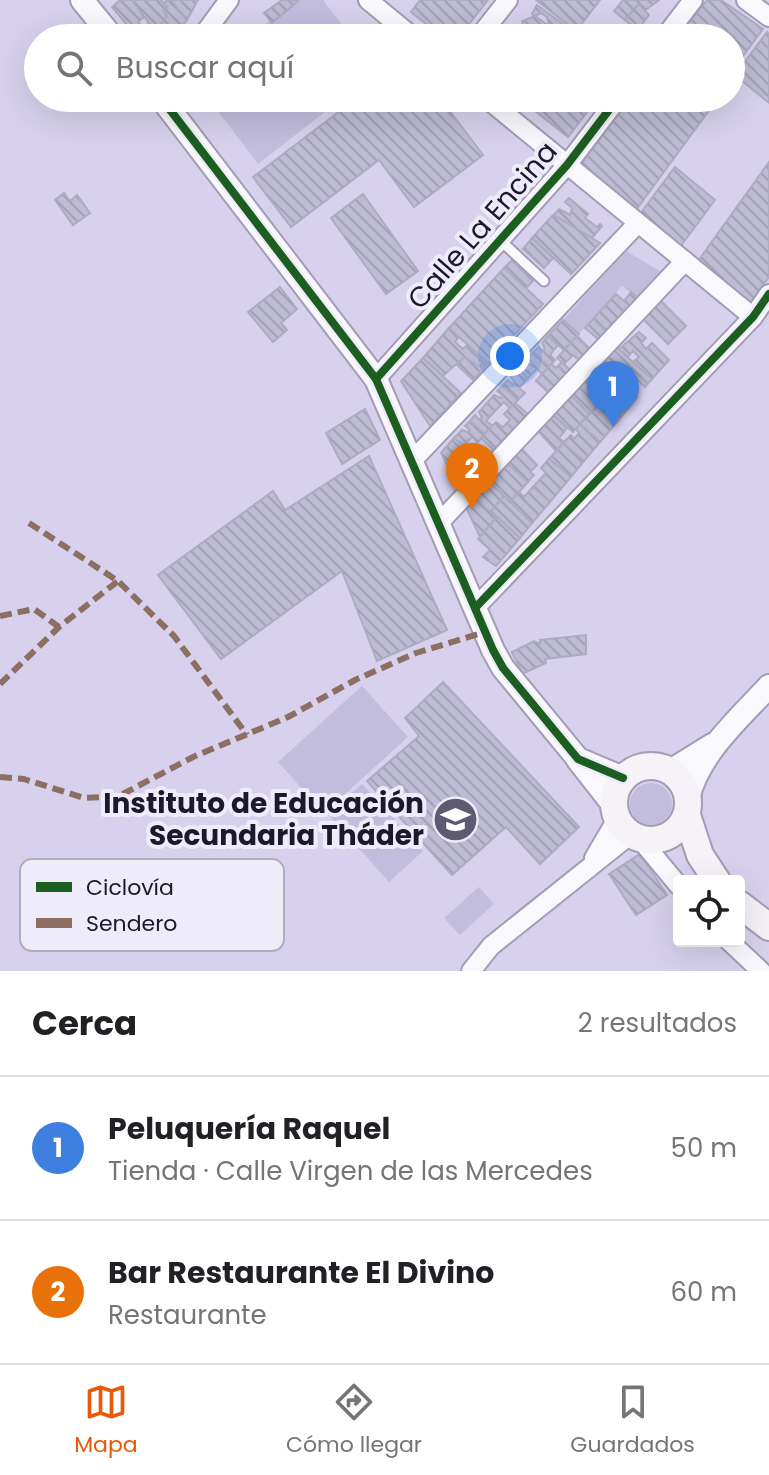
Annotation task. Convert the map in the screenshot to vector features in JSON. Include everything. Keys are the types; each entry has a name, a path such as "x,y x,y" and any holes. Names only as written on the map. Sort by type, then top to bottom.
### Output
{"main road":[{"path":"703,875 688,861 632,828 617,786 623,778 645,766 658,766 679,778 700,855 713,875"},
{"path":"632,828 672,834 688,806"}],"street":[{"path":"82,0 102,24"},
{"path":"211,24 229,0"},
{"path":"368,0 397,24"},
{"path":"489,24 508,0"},
{"path":"675,24 693,0"},
{"path":"746,0 769,17"},
{"path":"172,112 376,379 503,668 673,879"},
{"path":"503,112 753,317"},
{"name":"Calle La Encina","path":"376,379 567,165 607,112"},
{"path":"411,462 638,223"},
{"path":"439,523 685,261"},
{"path":"476,607 753,317 769,294"},
{"path":"688,806 692,783 716,742 769,686"},
{"path":"670,771 716,742"},
{"path":"578,759 623,778"},
{"path":"471,971 491,946 587,870 632,828"},
{"path":"735,947 761,971"}],"lane":[{"path":"500,240 544,281"}],"shaded area":[{"path":"297,0 323,0 341,24 265,24"},
{"path":"219,112 325,112 258,164"},
{"path":"626,251 663,273 639,299 622,286 579,334 563,320"},
{"path":"362,686 408,737 324,813 278,762"},
{"path":"651,783 666,789 672,804 666,819 651,825 636,819 630,804 636,789"},
{"path":"362,784 423,851 389,882 328,814"},
{"path":"479,887 494,904 460,935 444,918"}],"building":[{"path":"120,0 132,0 144,17 138,22 140,24 126,24 112,7"},
{"path":"132,0 161,0 167,7 163,10 167,16 161,24 150,24"},
{"path":"171,0 187,20 184,24 161,24 167,16 163,10 167,7 164,3"},
{"path":"171,0 198,0 187,20"},
{"path":"282,0 298,1 272,23 264,13"},
{"path":"420,0 488,0 469,24 426,24 411,12"},
{"path":"536,0 600,0 581,24 567,24"},
{"path":"623,0 659,0 644,11 639,4 625,20 614,11"},
{"path":"707,0 721,0 763,29 745,53 745,24 688,24"},
{"path":"639,4 649,15 642,24 630,24 625,20"},
{"path":"537,5 563,24 549,24 547,17 541,13 532,14"},
{"path":"535,16 546,24 523,24 522,21"},
{"path":"767,32 769,103 745,83 745,62"},
{"path":"339,112 451,112 483,155 414,207 379,160 291,227 253,177"},
{"path":"537,112 587,112 568,137"},
{"path":"620,112 708,112 636,210 580,165"},
{"path":"769,162 769,277 750,303 698,261"},
{"path":"675,167 715,200 680,247 640,214"},
{"path":"64,193 70,201 77,195 90,213 73,225 55,200"},
{"path":"363,194 418,271 386,294 331,218"},
{"path":"569,198 588,214 585,218 597,227 602,226 592,238 554,215 559,209 570,215 572,208 565,202"},
{"path":"553,215 600,243 571,274 532,238"},
{"path":"532,238 553,258 544,268 523,249"},
{"path":"512,260 534,280 526,288 504,268"},
{"path":"504,268 543,304 488,363 449,328"},
{"path":"280,287 297,309 281,323 287,330 273,342 248,312"},
{"path":"631,292 639,299 607,332 593,319 616,294 624,301"},
{"path":"660,300 686,326 668,344 643,319"},
{"path":"593,319 607,332 599,340 585,328"},
{"path":"563,320 579,334 564,350 548,336"},
{"path":"449,328 459,337 455,342 463,349 467,345 478,355 484,363 480,367 464,357 443,376 423,358"},
{"path":"639,332 646,338 641,343 646,349 652,343 669,360 652,379 633,362 639,357 633,351 628,357 619,349"},
{"path":"548,336 558,345 550,355 555,360 549,367 533,352 539,347 543,351 545,349 542,343"},
{"path":"577,336 591,350 580,361 573,355 564,364 557,358"},
{"path":"616,347 652,379 645,387 627,370 619,380 601,363"},
{"path":"533,352 549,367 542,374 537,369 528,378 518,369 524,362 533,363 528,358"},
{"path":"478,355 488,363 473,380 457,365 464,357 480,367 484,363"},
{"path":"423,358 461,393 430,426 401,381"},
{"path":"562,362 571,371 550,394 536,381 551,364 556,368"},
{"path":"601,363 615,376 601,390 588,377"},
{"path":"518,369 528,378 519,388 525,393 518,400 502,386 508,380 513,385 515,383 511,377"},
{"path":"588,377 607,395 589,414 571,395"},
{"path":"619,380 637,397 617,422 599,405"},
{"path":"502,386 518,400 510,408 504,402 495,411 487,403 494,395 503,396 497,391"},
{"path":"571,395 589,414 573,432 552,414"},
{"path":"487,403 495,411 486,421 493,426 485,434 470,421 475,415 480,420 482,418 479,412"},
{"path":"515,403 529,415 514,431 504,414"},
{"path":"599,405 617,422 600,442 580,424"},
{"path":"365,409 380,440 342,464 326,433"},
{"path":"552,414 567,428 559,438 564,442 556,451 537,430"},
{"path":"470,421 485,434 478,442 472,437 463,446 454,438 462,430 470,430 465,426"},
{"path":"496,422 503,427 507,423 514,431 495,451 481,438"},
{"path":"580,424 600,442 584,461 563,443 571,435 574,439 579,433 576,429"},
{"path":"454,438 464,446 461,450 466,455 460,461 456,456 447,465 441,453"},
{"path":"563,443 584,461 571,477 549,459"},
{"path":"476,444 484,450 477,458 483,464 464,485 450,472"},
{"path":"520,447 537,465 530,472 534,475 528,482 506,462"},
{"path":"369,456 447,630 377,661 342,571 221,659 158,575 273,491 285,510"},
{"path":"549,459 571,477 550,502 533,487 546,473 541,468"},
{"path":"506,462 528,482 510,502 488,481"},
{"path":"488,481 504,496 490,513 473,497"},
{"path":"533,487 550,502 532,523 510,502 519,492 524,497"},
{"path":"504,496 532,523 520,538 491,511"},
{"path":"473,497 497,517 480,537 465,505"},
{"path":"497,517 520,538 496,566 483,557 490,550 478,539"},
{"path":"586,635 586,654 545,659 546,663 522,674 512,652 534,641 540,644 540,640"},
{"path":"443,682 579,827 540,864 506,827 452,875 367,781 419,736 405,718"},
{"path":"640,854 667,895 636,915 609,874"}],"marked path":[{"path":"29,523 118,581 174,636 247,735"},
{"path":"0,684 59,627 118,581"},
{"path":"0,616 34,609 59,627"},
{"path":"0,777 24,779 84,798 119,796 193,757 288,717 355,680 416,653 485,632"}],"cycle path":[{"path":"172,112 376,379 503,668 578,759 623,778"},
{"path":"376,379 567,165 607,112"},
{"path":"476,607 753,317 769,294"}],"place":[{"name":"Peluquería Raquel","path":"613,427"},
{"name":"Bar Restaurante El Divino","path":"472,509"},
{"name":"Instituto de Educación Secundaria Tháder","path":"455,819"}]}
